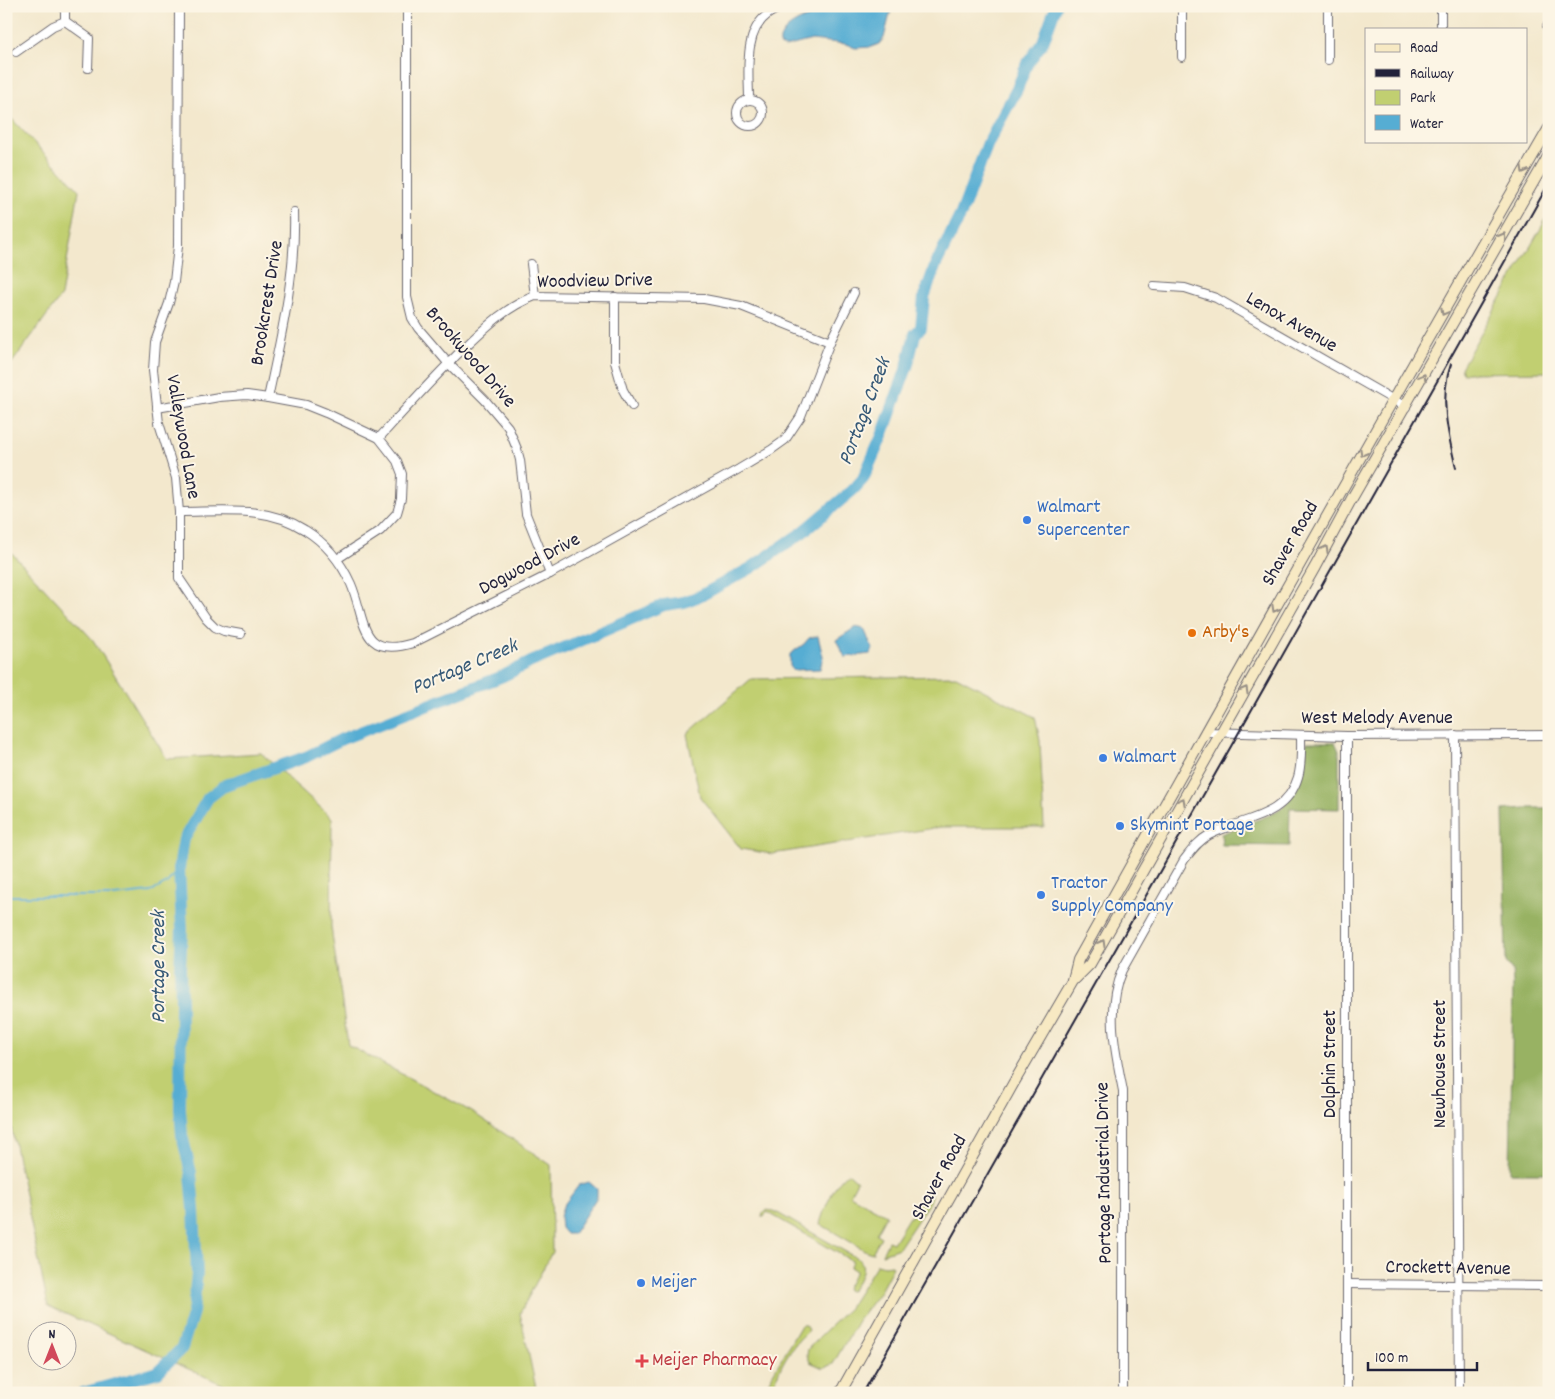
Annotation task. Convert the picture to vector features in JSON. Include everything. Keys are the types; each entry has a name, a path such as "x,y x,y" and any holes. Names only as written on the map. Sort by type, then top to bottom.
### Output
{"main road":[{"name":"Shaver Road","path":"1073,981 1078,960 1205,732 1549,128"},
{"name":"Shaver Road","path":"840,1393 1013,1084 1073,981 1090,964 1549,155"}],"street":[{"path":"65,6 65,21"},
{"name":"Valleywood Lane","path":"179,6 178,246 174,282 169,303 155,342 153,370 159,423 176,478 179,512 180,578 206,618 215,627 224,631 241,634"},
{"name":"Brookwood Drive","path":"407,6 407,297 412,318 448,364 485,400 508,427 520,460 526,514 550,574"},
{"path":"748,100 749,54 752,37 766,15 784,6"},
{"path":"1182,6 1182,58"},
{"path":"1328,6 1328,60"},
{"path":"1441,6 1441,28"},
{"path":"16,52 53,26 65,21"},
{"path":"65,21 89,38 88,68"},
{"name":"Brookcrest Drive","path":"268,398 290,285 295,233 294,212"},
{"path":"531,264 536,296"},
{"name":"Lenox Avenue","path":"1154,286 1185,288 1216,298 1406,407"},
{"name":"Dogwood Drive","path":"179,512 254,512 280,517 314,536 337,559 352,585 367,634 380,646 400,647 422,639 550,574 739,469 772,450 785,440 801,416 830,342 854,293"},
{"name":"Woodview Drive","path":"379,438 448,364 502,314 521,301 536,296 688,298 720,302 741,306 830,342"},
{"path":"615,297 615,362 623,390 632,406"},
{"path":"157,408 219,397 247,395 306,405 379,438 397,461 402,474 401,499 398,513 380,531 337,559"},
{"name":"West Melody Avenue","path":"1205,732 1347,736 1549,735"},
{"name":"Portage Industrial Drive","path":"1123,1393 1123,1091 1114,1049 1113,998 1116,985 1122,970 1184,860 1198,843 1207,836 1272,811 1280,806 1288,797 1298,779 1300,770 1301,735"},
{"name":"Newhouse Street","path":"1455,735 1459,1393"},
{"name":"Dolphin Street","path":"1347,736 1347,1393"},
{"name":"Crockett Avenue","path":"1347,1284 1549,1286"}],"green space":[{"path":"6,113 79,190 61,296 6,371"},
{"path":"1549,214 1549,372 1463,373 1461,368"},
{"path":"6,547 93,640 167,759 261,753 332,818 331,927 348,1045 472,1112 551,1165 552,1252 520,1313 537,1393 242,1393 48,1306 6,1102"},
{"path":"956,676 1035,717 1040,741 1044,827 941,827 772,854 741,849 700,797 687,734 751,679"},
{"path":"1307,742 1335,742 1339,751 1339,809 1290,808 1289,846 1222,845 1221,834 1270,815 1284,806 1299,781 1304,767"},
{"path":"1549,808 1549,1173 1510,1173 1513,984 1512,970 1506,962 1503,810"},
{"path":"848,1173 857,1181 850,1195 886,1215 876,1234 881,1237 872,1253 820,1224 835,1189"},
{"path":"921,1195 931,1195 931,1200 899,1248 882,1254 888,1241 893,1243 909,1217 911,1217 912,1211"},
{"path":"766,1210 774,1211 860,1260 863,1268 862,1272 852,1290 846,1289 856,1271 850,1267 852,1261 767,1212 762,1217"},
{"path":"877,1264 884,1266 892,1265 893,1267 879,1293 860,1318 858,1318 833,1364 823,1368 810,1362 807,1355 808,1349 849,1308"},
{"path":"801,1325 806,1325 809,1330 798,1341 786,1358 772,1393 766,1391 767,1384"}],"water":[{"path":"837,6 892,6 884,38 879,44 871,47 855,48 846,44 812,40 785,47 780,45 781,37 791,25 834,9"},
{"path":"856,627 864,629 873,649 870,654 845,657 836,640"},
{"path":"818,636 823,657 820,669 793,670 790,666 790,654 809,638"},
{"path":"589,1182 597,1189 597,1197 573,1234 566,1234 561,1228 560,1217 563,1206 579,1185"}],"waterway":[{"name":"Portage Creek","path":"83,1393 158,1372 182,1348 193,1312 197,1273 194,1209 191,1173 182,1135 180,1109 180,968 182,929 179,868 184,839 208,798 225,785 306,757 342,739 503,676 531,662 664,605 684,602 702,595 751,568 803,532 853,490 863,479 882,436 907,367 915,334 921,328 924,297 936,264 961,214 988,143 1017,89 1027,64 1043,42 1056,6"},
{"path":"6,896 114,896 151,892 167,883 179,868"}],"railway":[{"path":"863,1393 1549,183"},
{"path":"1451,364 1447,377 1445,403 1450,442 1456,468"}],"place":[{"name":"Walmart Supercenter","path":"1027,520"},
{"name":"Arby's","path":"1192,633"},
{"name":"Walmart","path":"1103,758"},
{"name":"Skymint Portage","path":"1120,826"},
{"name":"Tractor Supply Company","path":"1041,895"},
{"name":"Meijer","path":"641,1283"},
{"name":"Meijer Pharmacy","path":"642,1361"}]}
